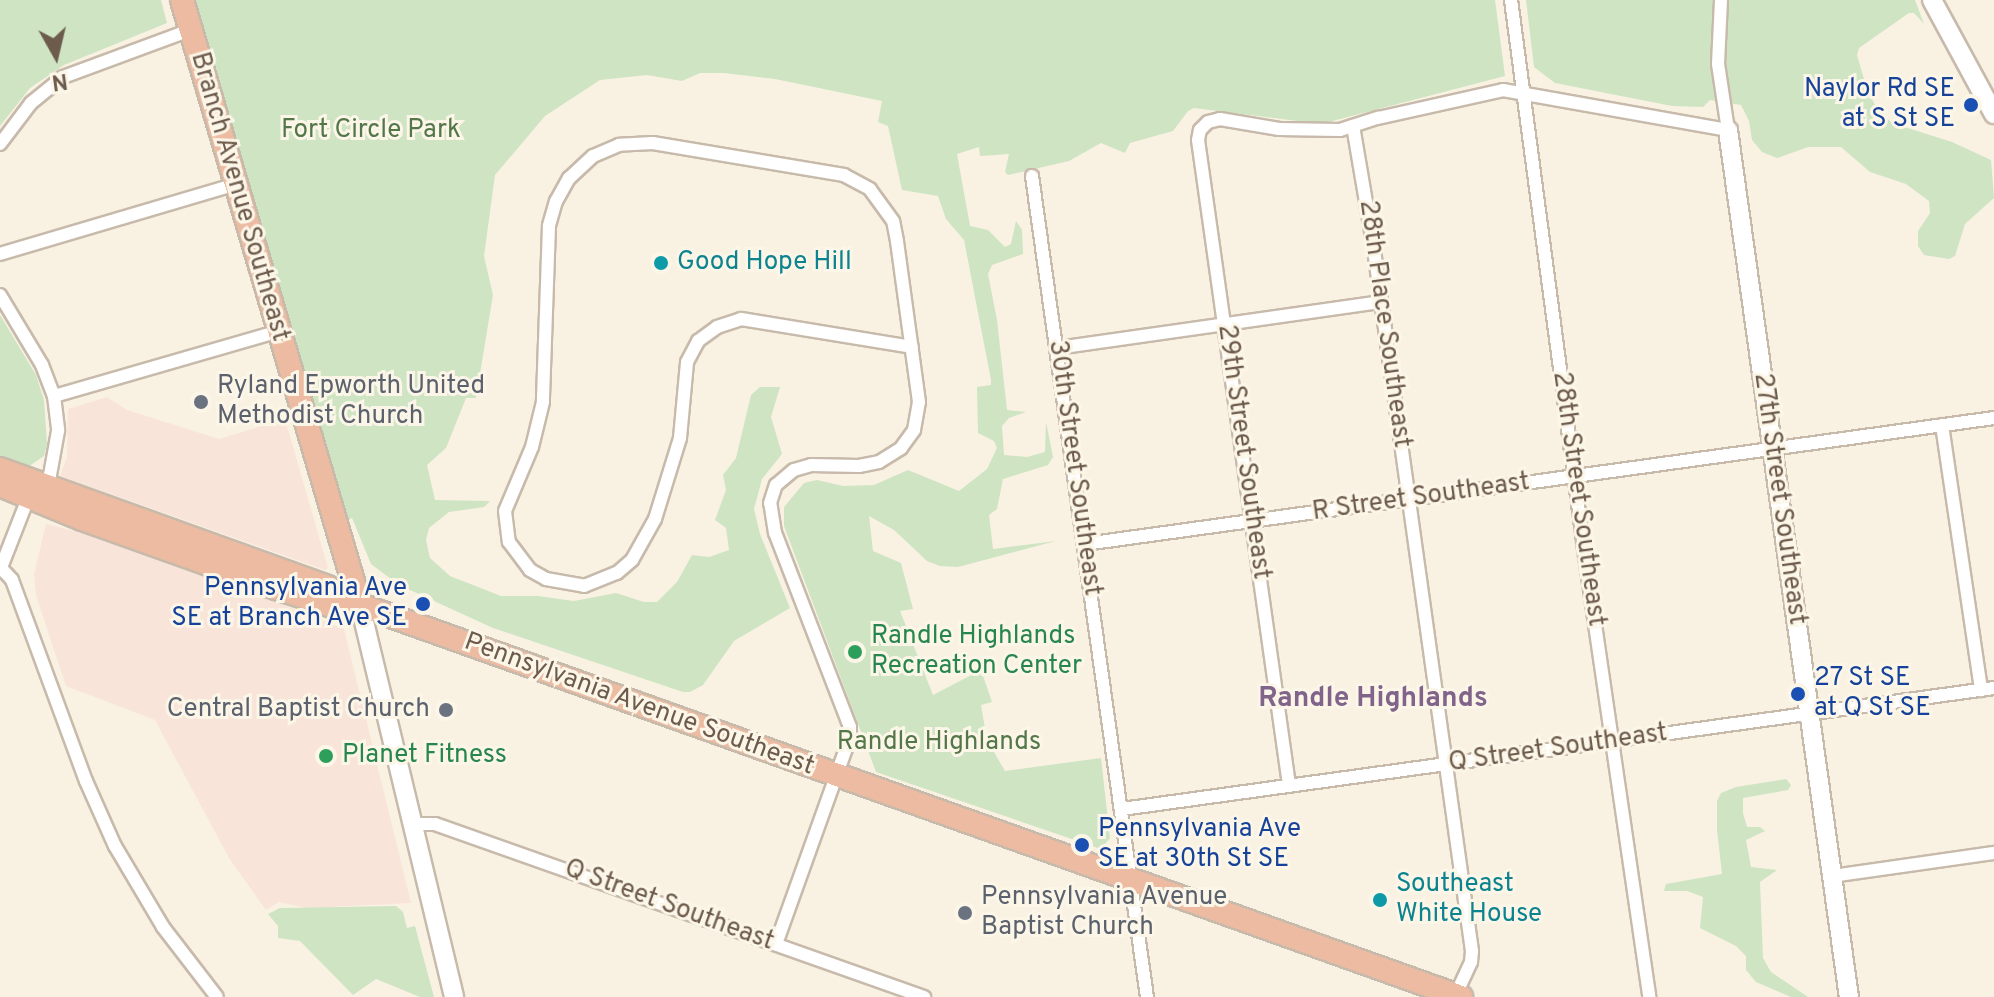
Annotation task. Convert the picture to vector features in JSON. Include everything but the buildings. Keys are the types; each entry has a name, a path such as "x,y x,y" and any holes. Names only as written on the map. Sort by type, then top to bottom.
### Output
{"highway":[{"name":"Branch Avenue Southeast","path":"182,0 360,605"},
{"name":"Pennsylvania Avenue Southeast","path":"0,469 82,519 332,606 360,605 1132,881 1458,992"},
{"name":"Pennsylvania Avenue Southeast","path":"0,485 38,490"}],"street":[{"name":"28th Street Southeast","path":"1511,0 1574,476 1649,997"},
{"name":"27th Street Southeast","path":"1721,0 1718,64 1849,997"},
{"path":"1932,0 1994,114"},
{"path":"0,144 31,103 63,77 190,30"},
{"path":"1353,126 1503,90 1728,130"},
{"name":"29th Street Southeast","path":"1289,785 1198,140 1200,130 1208,122 1220,119 1317,132 1353,126"},
{"name":"28th Place Southeast","path":"1353,126 1381,302 1472,951 1458,992"},
{"path":"776,944 850,737 848,716 775,533 770,498 779,481 798,469 815,465 871,465 890,457 905,444 916,424 919,408 912,347 895,231 881,200 862,183 844,175 653,143 612,147 581,165 559,193 550,218 543,402 532,447 505,511 509,542 530,570 557,583 584,586 617,573 632,560 655,519 680,438 687,362 698,341 717,327 741,319 912,347"},
{"name":"30th Street Southeast","path":"1032,176 1147,997"},
{"path":"0,254 236,184"},
{"path":"0,295 42,365 54,396 57,443 0,569 12,580 89,789 115,846 163,927 217,997"},
{"path":"1057,348 1381,302"},
{"path":"54,396 279,331"},
{"name":"R Street Southeast","path":"1085,544 1994,418"},
{"path":"1942,425 1988,689"},
{"name":"Branch Avenue Southeast","path":"360,605 454,997"},
{"name":"Q Street Southeast","path":"1122,809 1988,689"},
{"name":"Q Street Southeast","path":"412,824 435,824 924,997"},
{"path":"1832,876 1994,853"}],"shaded area":[{"path":"107,397 127,410 219,439 285,419 328,568 325,570 60,476 67,457 68,409"},
{"path":"46,524 135,546 344,629 411,903 306,908 279,902 266,910 229,858 155,720 66,686 36,595 34,574"}],"green space":[{"path":"0,0 161,0 167,23 64,65 30,88 0,126"},
{"name":"Fort Circle Park","path":"195,0 1495,0 1505,76 1321,124 1194,108 1188,111 1173,131 1130,143 1125,153 1101,143 1069,161 1008,175 1005,172 1009,154 980,156 979,147 957,154 970,226 988,230 1005,247 1011,244 1016,221 1022,230 1023,254 992,265 988,274 997,320 1007,410 1026,412 1009,418 1002,426 1004,455 1027,457 1045,452 1046,422 1053,457 1048,465 1003,479 997,509 989,515 993,549 1056,541 958,567 940,566 927,561 894,530 869,516 873,551 901,563 913,609 900,611 933,695 981,670 992,702 981,705 987,740 1005,771 1101,758 1110,838 1101,849 876,772 784,526 784,507 804,483 817,480 843,486 874,485 908,470 959,491 987,469 997,448 994,441 978,433 977,387 991,385 991,380 964,240 946,219 938,196 902,190 888,126 878,122 882,101 775,79 724,73 700,73 682,81 647,75 600,80 545,116 495,175 484,256 493,295 476,398 466,398 446,448 427,465 435,500 490,501 484,507 449,512 429,528 426,540 430,558 450,576 501,596 538,596 574,601 616,593 644,602 657,602 677,582 692,555 709,557 729,550 726,528 715,520 726,490 723,475 736,458 751,395 760,387 780,387 771,417 782,454 762,479 754,509 760,534 790,608 734,641 703,685 683,692 493,628 399,585 371,564 352,518 348,520"},
{"path":"1526,0 1915,0 1924,24 1914,13 1909,13 1859,48 1857,55 1867,89 1877,109 1892,123 1952,142 1991,160 1994,198 1965,224 1955,256 1949,259 1924,255 1918,246 1918,231 1930,213 1929,201 1906,184 1870,172 1841,147 1808,147 1777,158 1762,152 1752,140 1749,121 1741,105 1710,100 1703,107 1672,106 1555,83 1534,67"},
{"path":"0,315 36,375 44,400 47,444 44,456 28,467 0,457"},
{"path":"1786,779 1791,785 1788,790 1743,798 1743,813 1747,827 1760,827 1765,831 1746,840 1751,867 1777,870 1760,882 1763,958 1771,972 1808,997 1791,997 1756,982 1746,970 1746,956 1736,946 1700,928 1703,897 1687,891 1664,891 1666,884 1722,874 1717,830 1717,801 1721,793 1736,787"},
{"path":"396,906 403,912 407,928 415,926 434,997 420,997 376,979 353,995 300,941 278,938 278,926 268,914 280,908"}],"place":[{"name":"Naylor Rd SE at S St SE","path":"1971,105"},
{"name":"Good Hope Hill","path":"661,263"},
{"name":"Ryland Epworth United Methodist Church","path":"201,402"},
{"name":"Pennsylvania Ave SE at Branch Ave SE","path":"423,604"},
{"name":"Randle Highlands Recreation Center","path":"855,652"},
{"name":"27 St SE at Q St SE","path":"1798,694"},
{"name":"Central Baptist Church","path":"446,710"},
{"name":"Planet Fitness","path":"326,756"},
{"name":"Pennsylvania Ave SE at 30th St SE","path":"1082,845"},
{"name":"Southeast White House","path":"1380,900"},
{"name":"Pennsylvania Avenue Baptist Church","path":"965,913"}],"district":[{"name":"Randle Highlands","path":"1373,699"}]}
